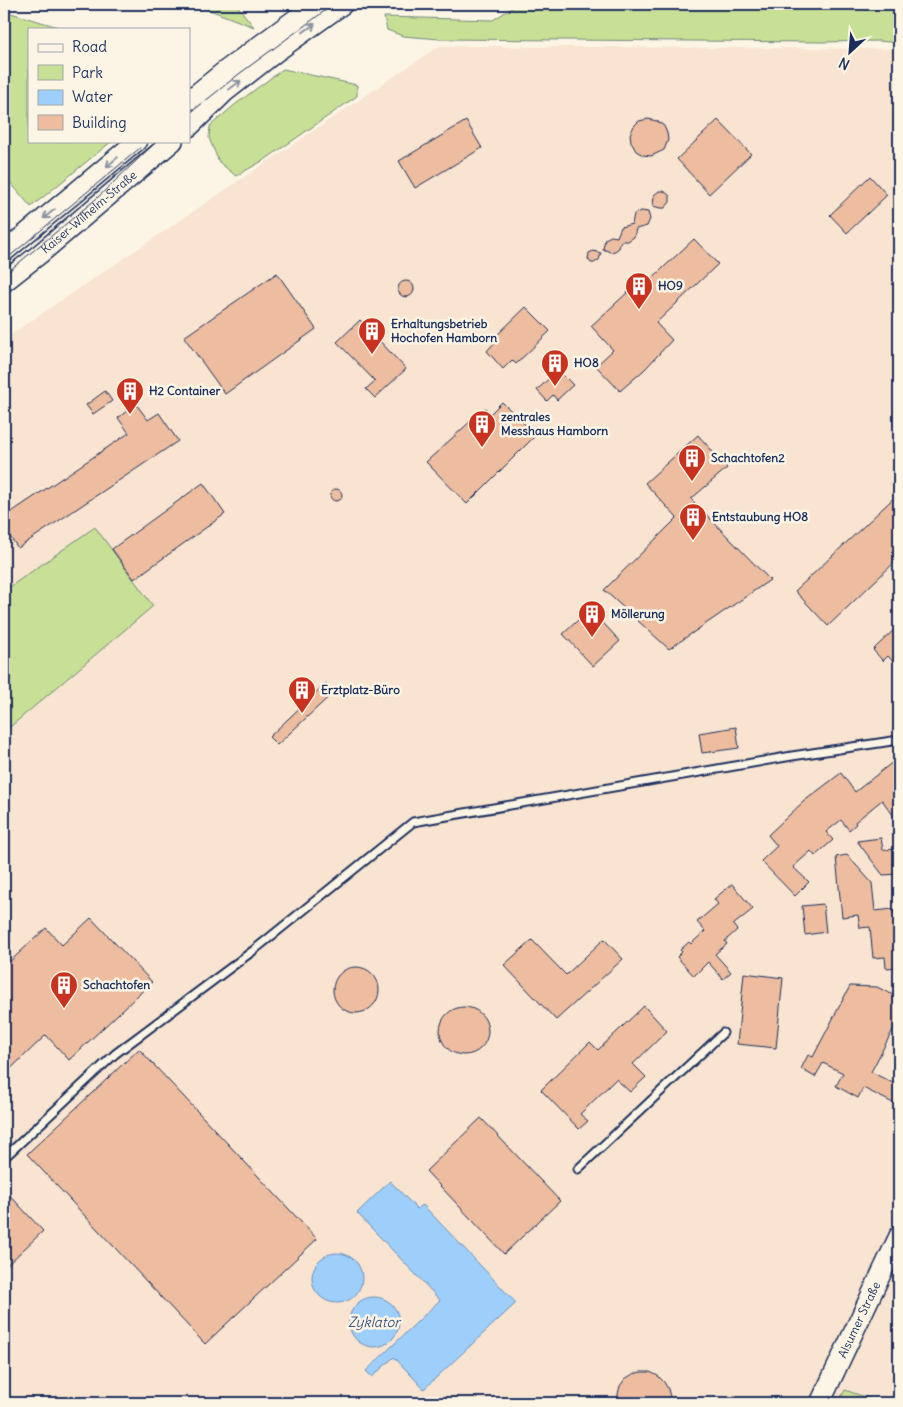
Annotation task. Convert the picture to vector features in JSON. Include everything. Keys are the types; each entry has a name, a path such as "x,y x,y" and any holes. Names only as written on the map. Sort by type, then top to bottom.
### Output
{"main road":[{"path":"190,126 316,4"},
{"path":"190,99 269,48 343,4"},
{"name":"Kaiser-Wilhelm-Straße","path":"4,252 136,142"},
{"name":"Kaiser-Wilhelm-Straße","path":"4,282 42,253 172,142"},
{"name":"Alsumer Straße","path":"820,1403 899,1236"}],"lane":[{"path":"4,1158 115,1054 254,950 413,822 792,756 899,740"},
{"path":"578,1169 723,1033"}],"shaded area":[{"path":"439,46 899,49 899,1403 4,1403 4,339"}],"green space":[{"path":"194,4 236,4 254,27"},
{"path":"518,4 899,4 899,43 879,41 440,39 403,36 387,30 384,17 493,20"},
{"path":"4,11 62,28 28,28 28,142 111,142 31,207 4,175"},
{"path":"283,69 357,85 357,96 266,159 236,176 219,162 209,138 210,126 237,103"},
{"path":"95,527 153,606 4,732 4,591"},
{"path":"845,1390 882,1403 838,1403"}],"water":[{"path":"390,1181 417,1209 423,1205 516,1303 424,1389 394,1357 372,1377 366,1371 440,1300 357,1213"},
{"name":"Zyklator","path":"337,1253 347,1255 355,1260 360,1268 362,1278 360,1288 355,1296 347,1301 337,1303 327,1301 319,1296 314,1288 312,1278 314,1268 319,1260 327,1255"},
{"name":"Zyklator","path":"374,1297 384,1299 392,1304 397,1312 399,1322 397,1332 392,1340 384,1345 374,1347 364,1345 356,1340 351,1332 349,1322 351,1312 356,1304 364,1299"}],"building":[{"path":"648,119 657,121 664,126 668,140 664,150 651,156 643,155 636,151 631,142 630,134 639,121"},
{"path":"718,120 751,154 709,194 677,159"},
{"path":"466,121 482,148 415,188 399,161"},
{"path":"870,176 887,195 847,233 830,215"},
{"path":"659,191 664,191 670,196 670,202 665,208 653,206 654,195"},
{"path":"641,211 648,212 650,219 647,226 636,229 634,237 628,241 621,241 619,248 615,251 610,252 603,249 605,239 611,236 617,237 621,227 632,224 634,214"},
{"name":"HO9","path":"694,239 718,264 656,323 672,340 644,370 620,391 596,366 613,350 591,326 628,292 632,297"},
{"path":"593,251 601,253 599,260 591,263 588,259 589,253"},
{"path":"277,273 316,329 225,394 184,337"},
{"path":"406,281 412,283 414,289 412,295 406,297 400,295 398,289 400,283"},
{"path":"526,307 550,331 516,364 512,360 503,369 487,351 496,341 493,339"},
{"name":"Erhaltungsbetrieb Hochofen Hamborn","path":"360,320 406,369 375,398 366,389 375,381 337,342"},
{"name":"HO8","path":"558,370 573,385 557,400 553,395 547,401 537,390"},
{"path":"105,391 112,401 93,414 86,405"},
{"name":"zentrales Messhaus Hamborn","path":"502,402 536,435 467,504 426,462 485,408 490,414"},
{"path":"136,404 148,420 159,413 178,441 18,548 4,528 4,517 129,433 118,418"},
{"name":"Entstaubung HO8","path":"698,435 727,468 691,499 770,580 669,649 604,590 677,518 645,483"},
{"path":"203,483 225,514 134,579 112,549"},
{"path":"338,489 341,490 341,500 334,501 331,500 330,493 331,490"},
{"path":"899,493 899,558 828,626 795,591"},
{"name":"Möllerung","path":"590,609 620,641 593,666 563,634"},
{"path":"899,625 899,668 888,656 883,661 873,650"},
{"name":"Erztplatz-Büro","path":"326,683 334,692 277,745 269,737"},
{"path":"736,727 739,748 702,753 699,733"},
{"path":"899,757 899,823 882,800 855,822 856,824 849,830 841,820 826,832 833,840 815,856 811,851 793,867 809,882 795,896 761,861 777,846 768,835 803,802 841,773 855,792"},
{"path":"881,838 883,850 899,849 899,874 883,875 857,841"},
{"path":"847,855 872,883 875,911 893,909 893,913 899,912 899,967 886,968 885,957 873,958 870,927 860,928 858,915 842,917 836,857"},
{"path":"732,884 753,909 733,925 737,930 725,941 727,944 715,954 731,972 723,979 708,962 694,976 677,957 682,952 680,950 689,942 691,944 705,931 697,922 718,904 714,899"},
{"path":"823,904 826,932 805,935 802,906"},
{"name":"Schachtofen","path":"91,918 152,982 69,1060 46,1035 4,1075 4,967 46,928 62,945"},
{"path":"604,939 623,959 556,1020 504,965 532,940 566,975"},
{"path":"351,967 361,967 375,977 379,990 375,1003 369,1009 361,1013 351,1013 337,1003 333,995 333,985 343,971"},
{"path":"744,973 783,978 776,1048 737,1044"},
{"path":"850,986 877,987 899,998 899,1018 871,1072 899,1086 899,1095 895,1104 863,1088 858,1098 836,1086 843,1073 823,1063 815,1077 801,1069 808,1055 813,1057"},
{"path":"644,1006 667,1031 633,1064 646,1077 630,1092 616,1079 580,1114 588,1121 579,1129 541,1090 590,1042 598,1050"},
{"path":"464,1007 473,1009 481,1014 486,1022 488,1031 486,1040 481,1048 473,1053 464,1055 455,1053 447,1048 442,1040 440,1031 442,1022 447,1014 455,1009"},
{"path":"139,1049 317,1239 205,1344 27,1154"},
{"path":"481,1118 560,1201 504,1254 426,1171"},
{"path":"4,1189 43,1231 4,1268"},
{"path":"641,1372 650,1372 664,1382 670,1397 669,1403 618,1403 620,1386 625,1379"}],"tram line":[{"path":"190,113 239,74 334,4"},
{"path":"4,275 96,199 156,142"},
{"path":"4,261 140,148"}],"place":[{"name":"HO9","path":"639,310"},
{"name":"Erhaltungsbetrieb Hochofen Hamborn","path":"372,355"},
{"name":"HO8","path":"555,387"},
{"name":"H2 Container","path":"130,415"},
{"name":"zentrales Messhaus Hamborn","path":"482,448"},
{"name":"Schachtofen2","path":"692,482"},
{"name":"Entstaubung HO8","path":"693,541"},
{"name":"Möllerung","path":"592,638"},
{"name":"Erztplatz-Büro","path":"302,714"},
{"name":"Schachtofen","path":"64,1009"}]}
